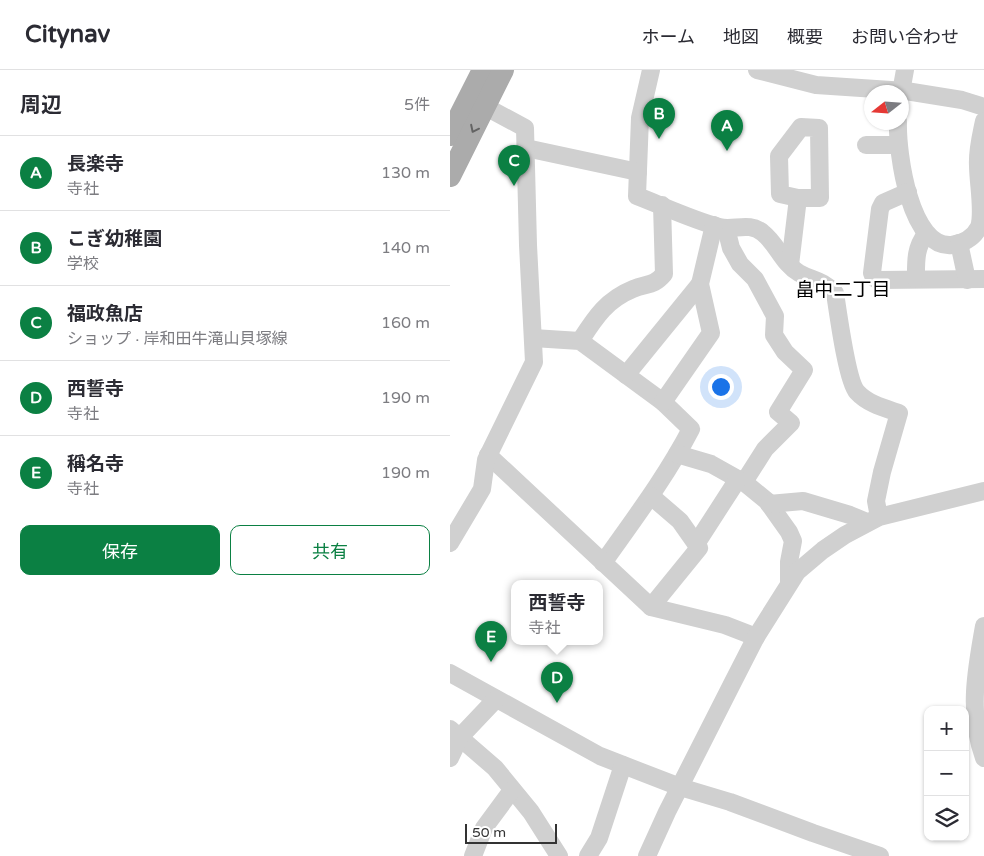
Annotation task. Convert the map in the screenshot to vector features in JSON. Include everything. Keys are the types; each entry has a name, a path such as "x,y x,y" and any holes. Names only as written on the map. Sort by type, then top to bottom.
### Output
{"main road":[{"path":"450,176 477,102 483,70"},
{"path":"450,135 503,70"}],"street":[{"path":"651,70 640,118 637,196 720,227 751,227 763,232 798,272 815,278 835,293 850,375 856,391 864,399 877,406 899,413 882,472 873,520"},
{"path":"757,70 798,76 816,85 864,89"},
{"path":"902,85 905,70"},
{"path":"909,93 962,100 984,107"},
{"path":"450,543 482,489 488,455 534,362 525,128 477,102"},
{"path":"898,130 902,173 914,210 926,234 941,244 950,245 960,243 975,234 981,224 978,166 984,120"},
{"path":"866,145 898,145"},
{"path":"526,148 638,172"},
{"path":"908,192 883,203 880,209 872,273 874,278 878,280 975,279 960,243"},
{"path":"790,265 798,198"},
{"path":"580,340 598,314 614,300 634,288 658,281 664,274 662,205"},
{"path":"626,375 700,284 720,227"},
{"path":"696,544 765,449 791,424 778,412 804,370 785,352 774,335 774,316 755,279 740,264 720,227"},
{"path":"916,279 916,251 926,234"},
{"path":"663,402 711,333 700,284"},
{"path":"533,338 580,340 663,402 691,429 678,454 651,496 603,563"},
{"path":"678,454 711,464 741,481 769,504 789,532 793,542 789,562 789,583"},
{"path":"488,455 650,607 725,625 756,638"},
{"path":"647,856 756,638 797,572 808,561 845,535 873,520 984,491"},
{"path":"650,607 699,548 680,521 651,496"},
{"path":"769,504 803,501 873,520"},
{"path":"984,626 975,676 974,713 984,758"},
{"path":"450,673 600,756 680,787 730,802 880,856"},
{"path":"450,758 455,733 496,699"},
{"path":"455,733 495,768 531,812 558,856"},
{"path":"588,856 599,838 623,765"},
{"path":"473,856 484,828 512,790"}],"place":[{"name":"こぎ幼稚園","path":"659,139"},
{"name":"長楽寺","path":"727,151"},
{"name":"福政魚店","path":"514,186"},
{"name":"稱名寺","path":"491,662"},
{"name":"西誓寺","path":"557,703"}],"district":[{"name":"畠中二丁目","path":"843,289"}]}
